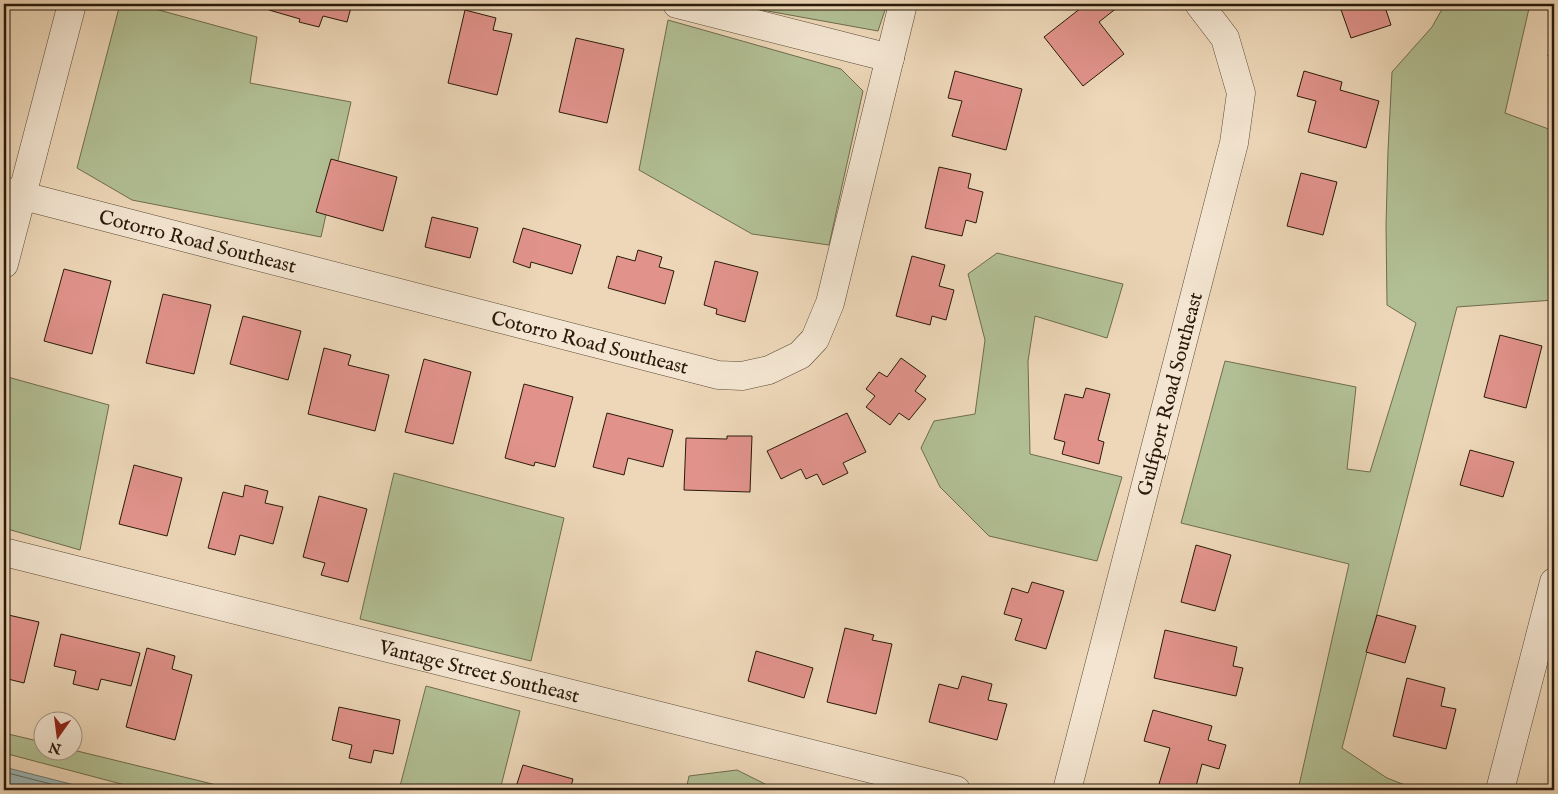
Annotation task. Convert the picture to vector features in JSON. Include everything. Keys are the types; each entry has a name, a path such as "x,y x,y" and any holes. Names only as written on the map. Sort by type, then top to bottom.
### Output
{"street":[{"path":"4,264 12,193 72,4"},
{"path":"677,4 890,58"},
{"name":"Cotorro Road Southeast","path":"12,193 718,375 742,376 769,370 785,363 800,355 815,340 830,303 902,4"},
{"name":"Gulfport Road Southeast","path":"1066,790 1234,143 1241,93 1225,38 1199,4"},
{"name":"Vantage Street Southeast","path":"4,552 956,790"},
{"path":"1500,790 1554,582"}],"green space":[{"path":"120,4 137,4 257,37 250,83 351,102 321,237 132,200 77,168"},
{"path":"729,4 887,4 878,31"},
{"path":"1445,4 1530,4 1505,113 1554,131 1554,300 1457,307 1342,748 1387,778 1418,790 1298,790 1349,564 1181,523 1225,361 1356,387 1347,469 1370,472 1416,323 1387,305 1386,225 1392,72 1432,27"},
{"path":"668,20 841,69 863,91 829,245 752,234 639,170"},
{"path":"997,253 1123,284 1107,338 1035,316 1028,361 1030,454 1122,477 1097,561 989,536 940,487 921,448 934,421 975,414 985,340 968,274"},
{"path":"4,376 109,405 80,550 4,528"},
{"path":"394,473 564,518 531,661 360,619"},
{"path":"426,686 520,711 500,790 399,790"},
{"path":"4,733 32,740 32,760 4,753"},
{"path":"82,752 237,790 144,790 38,762 82,762"},
{"path":"737,770 777,790 686,790 689,776"}],"water":[{"path":"4,767 94,790 4,790"}],"building":[{"path":"188,4 207,4 205,8"},
{"path":"271,4 352,4 347,22 323,16 319,27 299,22 300,19 269,10"},
{"path":"1086,4 1116,4 1118,7 1099,22 1124,54 1083,86 1044,37"},
{"path":"1339,4 1384,4 1391,25 1351,38"},
{"path":"465,10 496,18 493,30 512,34 497,95 448,83"},
{"path":"1554,31 1554,57 1548,56"},
{"path":"576,38 624,49 607,123 559,112"},
{"path":"955,71 1022,89 1006,150 952,136 962,101 948,98"},
{"path":"1304,71 1342,82 1340,90 1379,101 1366,148 1308,132 1316,101 1297,96"},
{"path":"331,159 397,177 383,231 316,212"},
{"path":"939,167 971,174 968,188 983,192 976,223 966,220 962,236 925,228"},
{"path":"1301,173 1337,182 1323,235 1287,226"},
{"path":"432,217 478,228 470,258 425,247"},
{"path":"523,228 581,245 572,274 531,262 530,268 513,262"},
{"path":"638,250 662,257 659,267 674,271 665,304 608,288 617,256 635,261"},
{"path":"912,256 945,265 939,286 954,290 946,320 932,316 930,325 896,316"},
{"path":"715,261 758,272 745,322 716,314 717,309 704,305"},
{"path":"64,269 111,281 92,354 44,341"},
{"path":"163,294 211,305 194,374 146,363"},
{"path":"243,316 301,331 288,380 230,364"},
{"path":"1500,335 1542,346 1526,408 1484,397"},
{"path":"324,348 351,355 348,365 389,375 375,431 308,414"},
{"path":"901,358 926,376 915,391 926,399 909,420 899,413 890,425 866,407 875,396 866,389 879,372 887,377"},
{"path":"424,359 471,372 453,444 405,432"},
{"path":"524,384 573,397 555,467 535,462 534,466 505,458"},
{"path":"1086,388 1110,394 1098,440 1104,442 1099,464 1062,454 1065,442 1054,439 1065,394 1083,398"},
{"path":"607,413 673,430 663,467 628,458 624,475 593,467"},
{"path":"847,413 866,452 843,463 848,473 823,485 817,474 806,479 801,469 781,479 767,451"},
{"path":"727,436 752,436 750,492 684,490 686,438 727,439"},
{"path":"1470,450 1514,462 1503,497 1460,485"},
{"path":"134,465 182,478 167,536 119,524"},
{"path":"245,485 268,491 265,503 283,507 273,544 240,535 235,555 208,548 223,492 243,497"},
{"path":"319,496 367,509 348,582 321,575 325,563 303,557"},
{"path":"1196,545 1231,555 1215,611 1181,602"},
{"path":"1032,582 1064,591 1046,649 1015,640 1022,619 1004,614 1012,588 1028,593"},
{"path":"4,614 39,622 24,683 4,678"},
{"path":"1377,615 1416,626 1405,663 1366,652"},
{"path":"845,628 874,635 872,640 892,644 876,714 827,702"},
{"path":"1165,630 1237,647 1233,666 1243,668 1236,696 1154,678"},
{"path":"61,634 140,653 131,686 101,679 98,690 73,684 76,671 54,666"},
{"path":"147,648 175,656 172,669 192,675 175,740 126,727"},
{"path":"756,651 813,668 804,698 748,681"},
{"path":"962,676 992,684 988,700 1007,704 997,740 929,722 939,684 958,689"},
{"path":"1407,678 1445,688 1441,706 1456,709 1446,749 1393,736"},
{"path":"339,707 400,720 393,754 374,750 371,763 349,758 352,745 332,740"},
{"path":"1153,710 1212,726 1208,740 1226,745 1219,769 1202,764 1195,790 1182,790 1159,784 1170,748 1144,741"},
{"path":"523,765 573,779 570,790 515,790"},
{"path":"604,786 616,790 603,790"}]}
